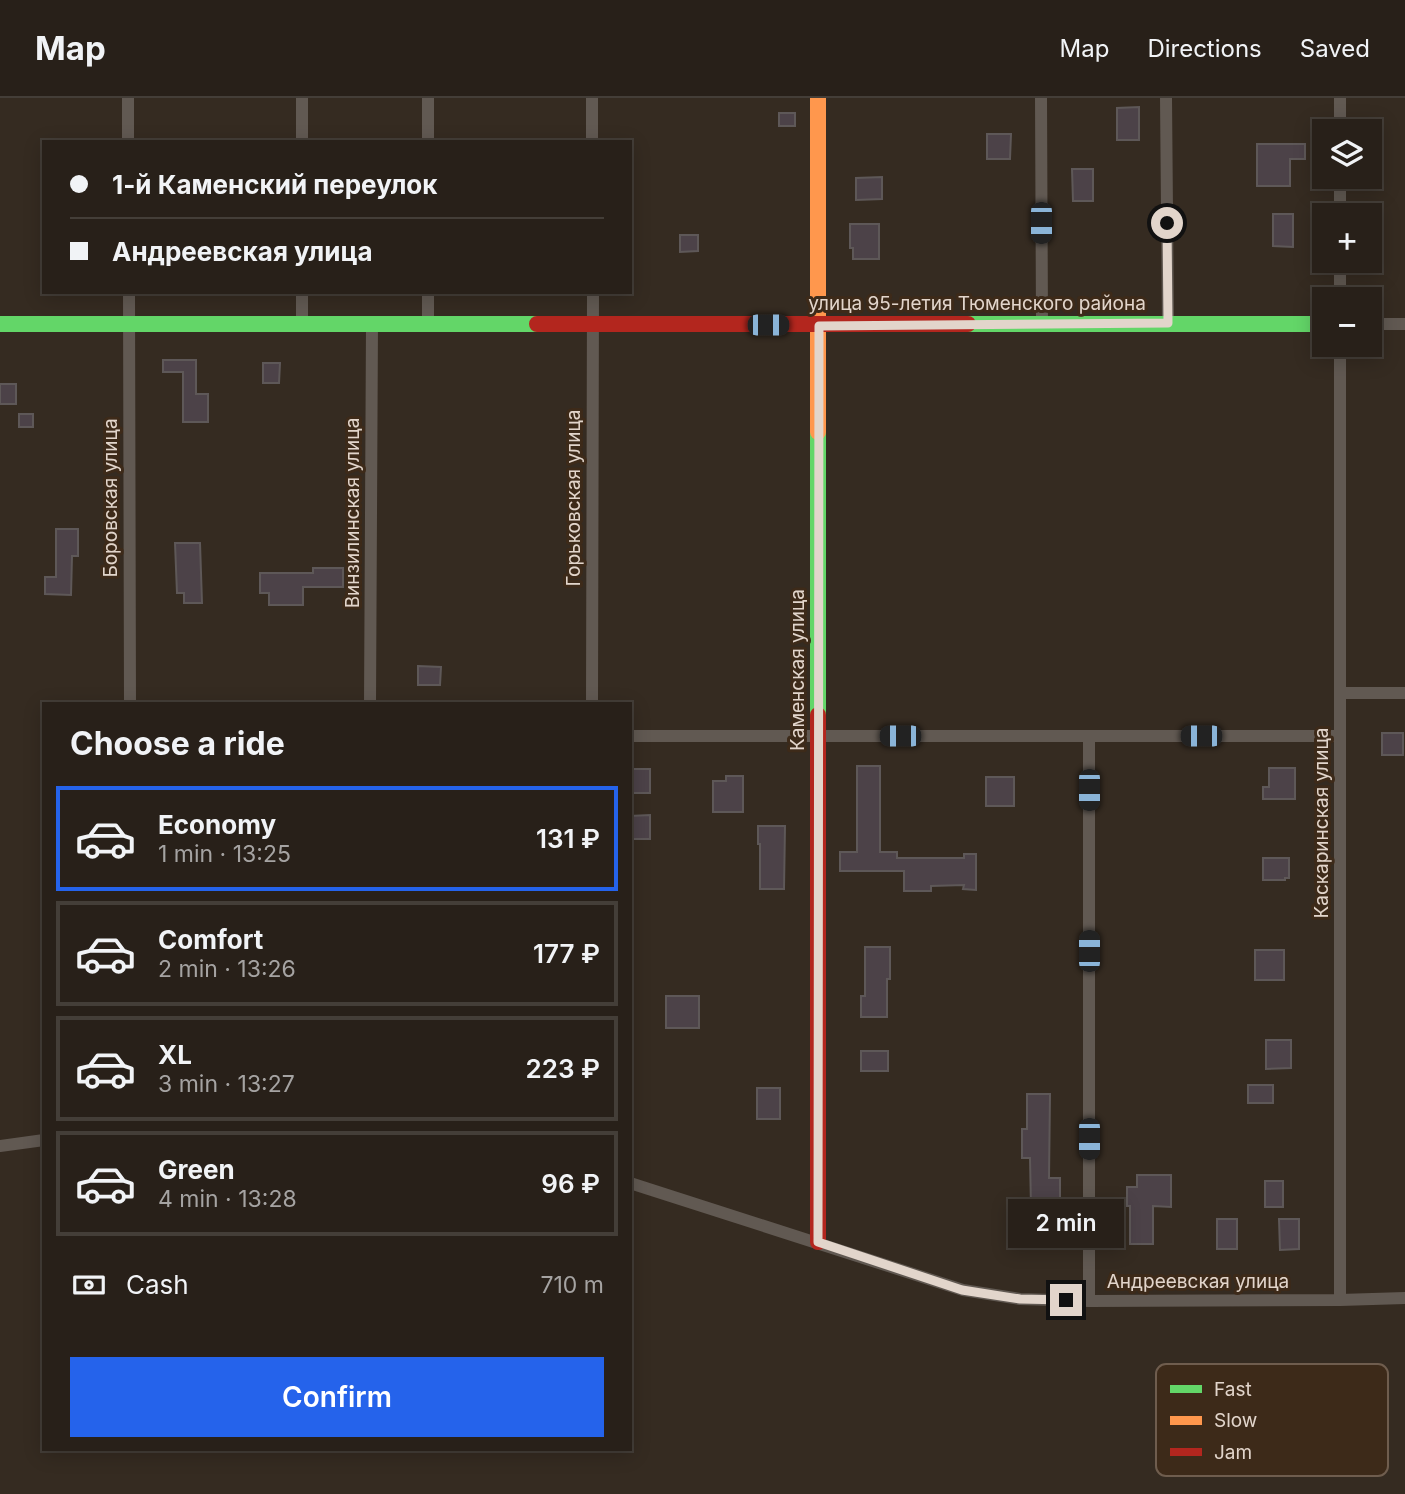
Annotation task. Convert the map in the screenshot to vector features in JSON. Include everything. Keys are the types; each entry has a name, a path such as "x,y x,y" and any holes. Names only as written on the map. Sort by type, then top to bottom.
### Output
{"street":[{"path":"128,98 128,140"},
{"path":"302,98 302,140"},
{"path":"428,98 428,140"},
{"path":"592,98 592,140"},
{"name":"Каменская улица","path":"818,98 818,1242"},
{"path":"1041,98 1042,323"},
{"path":"1166,98 1168,323"},
{"path":"1340,98 1340,119"},
{"name":"Боровская улица","path":"129,294 130,702"},
{"path":"302,294 302,323"},
{"path":"428,294 428,323"},
{"name":"Горьковская улица","path":"592,702 593,294"},
{"name":"Винзилинская улица","path":"370,702 372,323"},
{"name":"улица 95-летия Тюменского района","path":"0,324 1312,324"},
{"path":"1382,324 1405,324"},
{"name":"Каскаринская улица","path":"1340,357 1340,1300"},
{"path":"1340,694 1405,693"},
{"path":"632,736 1340,736"},
{"path":"1089,736 1089,1301"},
{"path":"0,1146 42,1140"},
{"name":"Андреевская улица","path":"632,1183 962,1290 1020,1299 1089,1301 1405,1298"}],"building":[{"path":"1139,107 1139,140 1117,140 1117,108"},
{"path":"779,113 795,113 795,126 779,126"},
{"path":"987,134 1011,134 1010,159 987,159"},
{"path":"1257,144 1305,144 1305,159 1290,159 1290,186 1257,186"},
{"path":"1072,169 1093,169 1093,201 1073,201"},
{"path":"882,177 882,199 856,200 856,178"},
{"path":"1273,214 1293,214 1293,247 1273,246"},
{"path":"850,224 879,224 879,259 853,259"},
{"path":"680,235 698,235 698,251 680,252"},
{"path":"163,360 196,360 196,394 208,394 208,422 183,422 183,372 163,372"},
{"path":"263,363 280,363 279,383 263,383"},
{"path":"0,384 16,384 16,404 0,404"},
{"path":"19,414 33,414 33,427 19,427"},
{"path":"56,529 78,529 78,556 72,556 71,595 45,594 45,577 56,577"},
{"path":"175,543 200,543 202,603 184,603 184,593 177,593"},
{"path":"313,568 343,568 343,587 303,587 303,605 269,605 269,593 260,593 260,573 313,573"},
{"path":"418,666 441,667 440,685 418,685"},
{"path":"1382,733 1403,733 1403,755 1382,755"},
{"path":"857,766 880,766 880,852 897,852 897,858 964,858 964,854 976,854 976,890 963,889 964,885 931,886 931,891 904,891 904,871 840,871 840,852 857,852"},
{"path":"1269,768 1295,768 1295,799 1263,799 1263,787 1269,787"},
{"path":"632,769 650,769 650,793 632,793"},
{"path":"726,776 743,776 743,812 713,812 713,781 726,781"},
{"path":"986,777 1014,777 1014,806 986,806"},
{"path":"650,815 650,839 632,839 632,816"},
{"path":"758,826 785,826 784,889 760,889"},
{"path":"1263,858 1289,858 1289,878 1263,880"},
{"path":"865,947 890,947 887,1017 861,1017 861,996 865,996"},
{"path":"1255,950 1284,950 1284,980 1255,980"},
{"path":"666,996 699,996 699,1028 666,1028"},
{"path":"1266,1040 1291,1040 1291,1068 1266,1069"},
{"path":"861,1051 888,1051 888,1071 861,1071"},
{"path":"1248,1085 1273,1085 1273,1103 1248,1103"},
{"path":"757,1088 780,1088 780,1119 757,1119"},
{"path":"1027,1094 1050,1094 1049,1178 1060,1178 1060,1212 1037,1212 1037,1207 1031,1207 1030,1158 1022,1158 1022,1129 1027,1129"},
{"path":"1137,1175 1171,1175 1171,1207 1153,1206 1153,1244 1130,1244 1127,1187 1137,1187"},
{"path":"1265,1181 1283,1181 1283,1207 1265,1207"},
{"path":"1217,1219 1237,1219 1237,1249 1217,1249"},
{"path":"1279,1219 1299,1219 1299,1249 1280,1250"}],"traffic: fast":[{"path":"0,324 537,324"},
{"path":"968,324 1312,324"},
{"path":"818,432 818,715"}],"traffic: slow":[{"path":"818,98 818,432"}],"traffic: jam":[{"path":"537,324 968,324"},
{"path":"818,715 818,1242"}],"route":[{"path":"1066,1300 1020,1299 962,1290 818,1242 819,326 1168,323 1167,223"}]}
